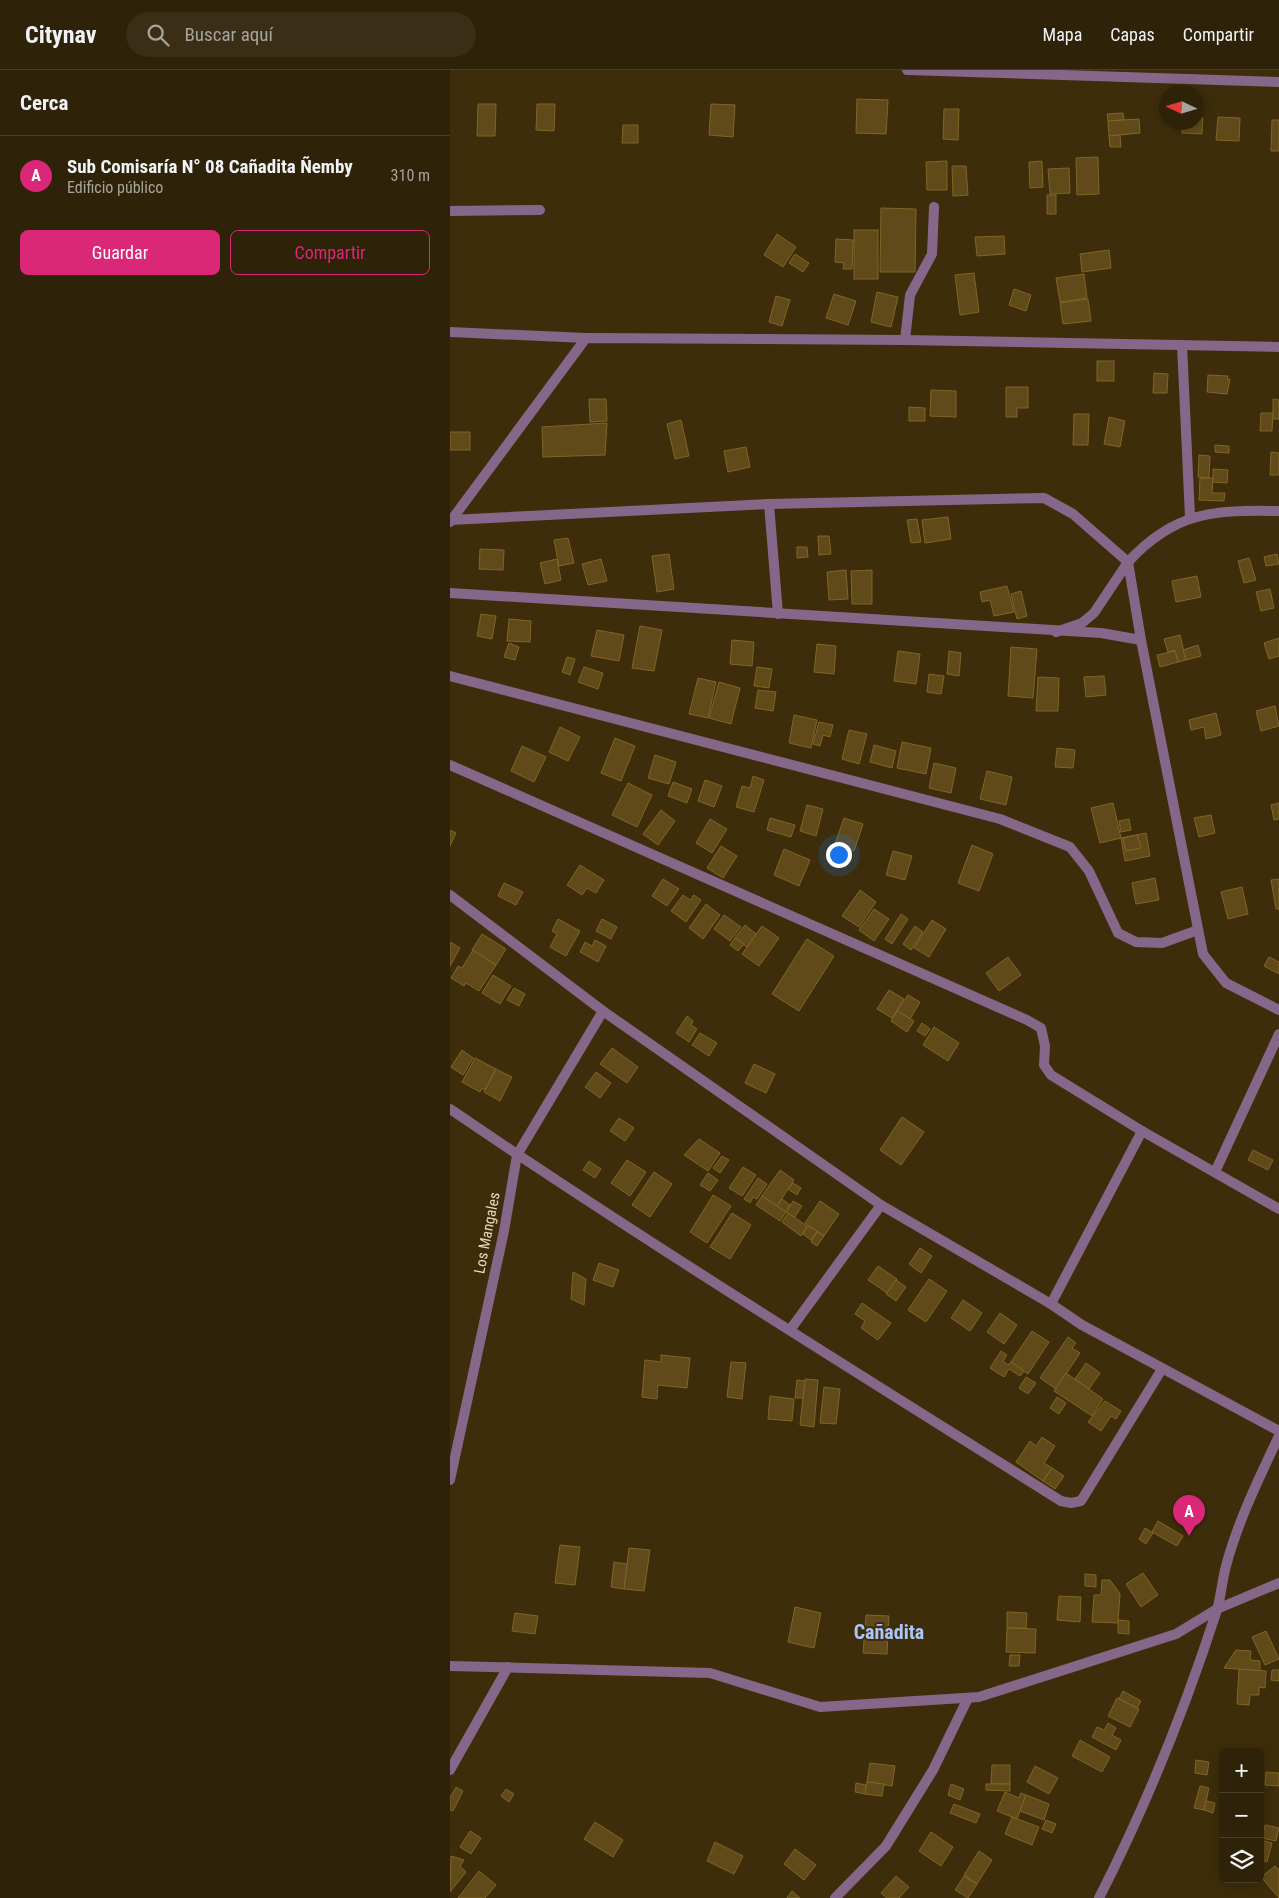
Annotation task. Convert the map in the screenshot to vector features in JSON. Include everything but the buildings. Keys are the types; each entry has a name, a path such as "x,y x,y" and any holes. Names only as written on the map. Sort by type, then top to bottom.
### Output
{"street":[{"path":"907,70 1071,72 1279,82"},
{"path":"905,340 910,295 932,254 934,207"},
{"path":"450,211 540,210"},
{"path":"450,332 586,338 905,340 1279,347"},
{"path":"451,521 586,338"},
{"path":"1182,345 1190,517"},
{"path":"451,521 769,504 1044,498 1073,514 1128,562 1141,640 1204,954 1226,983 1279,1010"},
{"path":"769,504 778,614"},
{"path":"1056,632 1082,623 1094,613 1128,562 1142,547 1159,534 1190,517 1235,510 1279,512"},
{"path":"450,593 1101,634 1141,640"},
{"path":"450,676 1000,819 1070,847 1089,871 1118,933 1136,942 1162,943 1198,930"},
{"path":"450,765 1028,1020 1041,1028 1045,1046 1044,1065 1051,1075 1142,1131 1279,1208"},
{"path":"450,895 602,1010 881,1205 1050,1304 1082,1325 1279,1430"},
{"name":"Los Mangales","path":"450,1480 504,1230 517,1154 602,1010"},
{"path":"1215,1172 1279,1034"},
{"path":"450,1109 790,1330 1061,1501 1070,1504 1081,1502 1162,1369"},
{"path":"1050,1304 1142,1131"},
{"path":"790,1330 881,1205"},
{"path":"1099,1898 1121,1855 1173,1732 1217,1609 1226,1565 1250,1499 1279,1436"},
{"path":"450,1666 710,1673 820,1707 979,1697 1176,1634 1217,1609 1279,1583"},
{"path":"450,1770 508,1667"},
{"path":"835,1898 886,1846 933,1770 968,1698"}],"place":[{"name":"Sub Comisaría N° 08 Cañadita Ñemby","path":"1189,1536"}],"district":[{"name":"Cañadita","path":"889,1632"}]}
